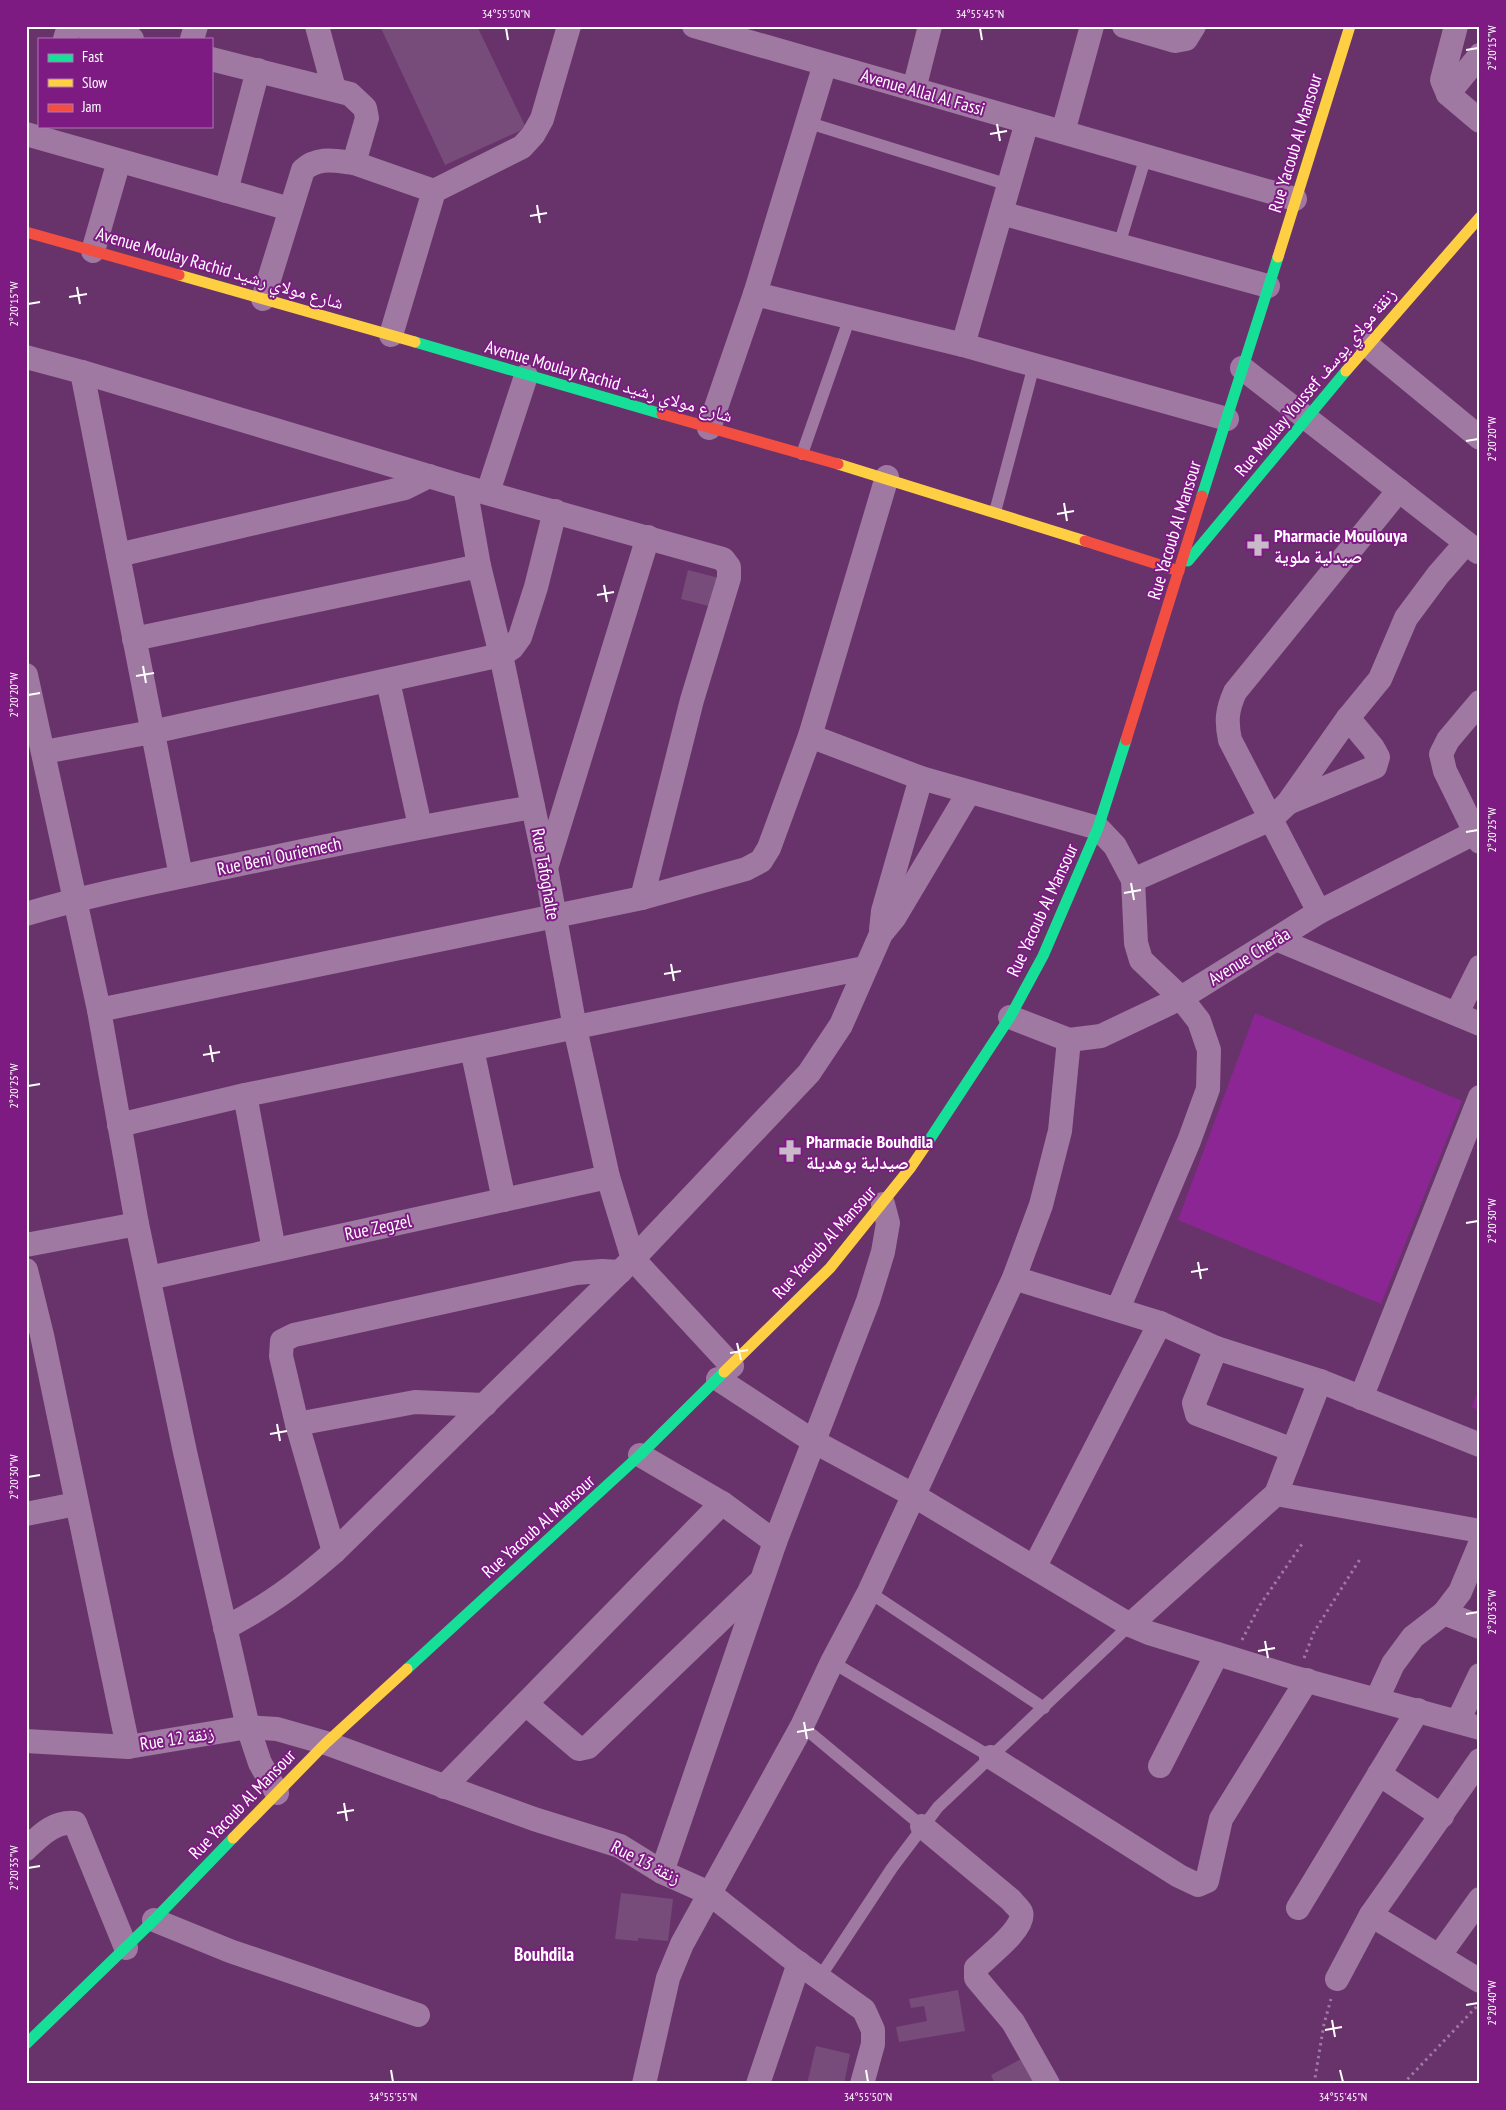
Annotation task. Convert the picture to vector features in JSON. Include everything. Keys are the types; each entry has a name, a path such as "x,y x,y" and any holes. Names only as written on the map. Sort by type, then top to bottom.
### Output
{"street":[{"path":"65,38 69,26"},
{"path":"82,26 128,38"},
{"path":"192,38 196,26"},
{"path":"317,26 334,89"},
{"path":"263,299 303,170 308,165 325,160 354,164 434,191 522,147 533,135 542,119 569,26"},
{"name":"Avenue Allal Al Fassi","path":"694,26 1296,199"},
{"path":"914,89 930,26"},
{"path":"1063,132 1092,26"},
{"path":"1124,26 1174,40 1186,39 1193,31 1194,26"},
{"name":"Rue Yacoub Al Mansour","path":"29,2037 126,1948 326,1743 640,1456 830,1268 883,1204 958,1100 1010,1017 1051,938 1098,828 1350,26"},
{"path":"1456,26 1442,80 1448,94 1480,121"},
{"path":"1448,94 1480,55"},
{"path":"212,58 350,94 365,108 368,118 354,164"},
{"path":"709,428 755,294 824,64"},
{"path":"226,191 258,70"},
{"path":"963,345 1027,122"},
{"path":"33,131 119,161 290,209"},
{"path":"92,251 119,161"},
{"path":"391,335 434,191"},
{"path":"1000,213 1268,286"},
{"name":"Rue Moulay Youssef زنقة مولاي يوسف","path":"1179,572 1367,345 1480,217"},
{"name":"Avenue Moulay Rachid شارع مولاي رشيد","path":"26,232 391,335 526,376 887,477 1179,572"},
{"path":"755,294 963,345 1226,419"},
{"path":"1367,345 1480,438"},
{"path":"26,357 82,372 465,487 723,559 729,567 729,578 692,700 642,898"},
{"path":"1134,880 1270,819 1288,803 1348,718 1380,679 1406,618 1438,575 1473,548 1308,417 1242,368"},
{"path":"82,372 181,876"},
{"path":"488,492 526,376"},
{"path":"118,555 406,488 429,476"},
{"path":"99,1010 642,898 746,869 761,861 769,848 810,736 887,477"},
{"name":"Rue Tafoghalte","path":"465,487 479,566 501,655 546,868 553,916 575,1028 626,1266"},
{"path":"1319,912 1230,740 1226,724 1228,709 1235,692 1399,490"},
{"path":"44,752 152,732 501,655 512,648 520,637 536,587 555,511"},
{"path":"546,868 648,537"},
{"path":"134,639 479,566"},
{"path":"26,675 99,1010 137,1224 225,1628 248,1727 260,1763 277,1793"},
{"path":"388,681 420,826"},
{"path":"1478,835 1445,771 1441,754 1448,740 1480,702"},
{"path":"1288,803 1375,767 1378,757 1373,748 1348,718"},
{"path":"810,736 921,778 1098,828 1115,846 1134,880 1136,943 1141,960 1181,998 1199,1021 1209,1050 1208,1089 1189,1141 1118,1309"},
{"path":"881,934 883,911 921,778"},
{"path":"225,1628 268,1605 297,1584 334,1552 626,1266 809,1073 841,1026 864,968 881,934 894,918 969,792"},
{"name":"Rue Beni Ouriemech","path":"26,914 74,899 181,876 420,826 533,807"},
{"name":"Avenue Cherâa","path":"1010,1017 1069,1040 1101,1036 1181,998 1319,912 1478,835"},
{"path":"1276,939 1480,1024"},
{"path":"1457,1013 1480,967"},
{"path":"119,1125 245,1095 864,968"},
{"path":"644,2084 668,1978 708,1893 802,1726 832,1662 869,1592 913,1495 976,1366 1014,1278 1041,1205 1060,1132 1069,1040"},
{"path":"472,1049 504,1200"},
{"path":"245,1095 274,1250"},
{"path":"1361,1398 1480,1097"},
{"name":"Rue Zegzel","path":"149,1278 608,1177"},
{"path":"662,1872 774,1542 868,1301 883,1252 888,1223 883,1204"},
{"path":"26,1245 137,1224"},
{"path":"626,1266 725,1373 814,1441 913,1495 1035,1566 1130,1625 1302,1679 1469,1725 1480,1675"},
{"path":"334,1552 297,1424 281,1356 282,1341 294,1335 576,1273 602,1271 626,1266"},
{"path":"26,1270 34,1337 76,1504 128,1747"},
{"path":"1014,1278 1160,1323 1216,1348 1320,1382 1480,1445"},
{"path":"1035,1566 1160,1323"},
{"path":"1216,1348 1194,1403 1197,1414 1294,1450"},
{"path":"1130,1625 1276,1494 1320,1382"},
{"path":"297,1424 415,1402 485,1405"},
{"path":"640,1456 722,1503 774,1542"},
{"path":"1276,1494 1480,1530"},
{"path":"444,1787 722,1503"},
{"path":"26,1514 76,1504"},
{"path":"1377,1699 1393,1664 1413,1637 1444,1612 1460,1592 1480,1544"},
{"path":"526,1704 579,1749 588,1747 762,1579"},
{"path":"1444,1612 1480,1627"},
{"path":"1160,1766 1225,1656"},
{"path":"992,1757 1179,1876 1198,1886 1207,1881 1220,1819 1302,1679"},
{"path":"1298,1908 1418,1710"},
{"name":"Rue 12 زنقة","path":"26,1741 128,1747 248,1727 277,1729 326,1743"},
{"name":"Rue 13 زنقة","path":"326,1743 534,1819 620,1846 662,1872 708,1893 864,2010 870,2019 873,2030 873,2044 862,2084"},
{"path":"1337,1979 1372,1915 1480,1760"},
{"path":"1379,1774 1442,1816"},
{"path":"26,1849 46,1831 60,1824 76,1823 126,1948"},
{"path":"922,1826 1010,1900 1020,1912 1022,1921 1017,1930 976,1968 976,1978 1013,2022 1048,2084"},
{"path":"1439,1956 1480,1899"},
{"path":"1372,1915 1480,1981"},
{"path":"154,1920 230,1951 418,2015"},
{"path":"758,2084 799,1963"}],"lane":[{"path":"806,122 1009,185"},
{"path":"1119,245 1146,156"},
{"path":"802,454 850,317"},
{"path":"995,512 1034,365"},
{"path":"869,1592 1044,1708"},
{"path":"820,1977 922,1826 938,1807 1130,1625"},
{"path":"832,1662 992,1757"},
{"path":"802,1726 922,1826"}],"path":[{"path":"1225,1656 1302,1544"},
{"path":"1302,1679 1314,1632 1360,1559"},
{"path":"1314,2084 1324,2024 1337,1979"},
{"path":"1403,2084 1480,2003"}],"shaded area":[{"path":"1255,1013 1462,1101 1381,1304 1178,1220"},
{"path":"1480,1385 1480,1411 1472,1407"}],"building":[{"path":"380,26 477,26 526,128 445,165"},
{"path":"688,570 719,578 713,607 681,599"},
{"path":"621,1893 673,1899 668,1941 638,1938 638,1941 615,1939"},
{"path":"958,1990 965,2031 899,2042 896,2027 927,2021 924,2006 911,2008 909,1999"},
{"path":"816,2046 850,2054 844,2084 807,2084"},
{"path":"1023,2058 1036,2084 995,2084 991,2075"}],"traffic: fast":[{"path":"1202,496 1278,257"},
{"path":"415,342 662,414"},
{"path":"1188,561 1346,371"},
{"path":"926,1145 1010,1017 1043,956 1098,828 1126,740"},
{"path":"407,1669 640,1455 724,1372"},
{"path":"26,2044 154,1920 233,1838"}],"traffic: slow":[{"path":"1278,257 1350,26"},
{"path":"1346,371 1480,217"},
{"path":"179,275 415,342"},
{"path":"838,464 1085,541"},
{"path":"724,1372 830,1268 911,1167 926,1145"},
{"path":"233,1838 326,1743 407,1669"}],"traffic: jam":[{"path":"26,232 179,275"},
{"path":"662,414 838,464"},
{"path":"1126,740 1202,496"},
{"path":"1085,541 1179,571"}],"place":[{"name":"Pharmacie Moulouya صيدلية ملوية","path":"1258,545"},
{"name":"Pharmacie Bouhdila صيدلية بوهديلة","path":"790,1151"}],"district":[{"name":"Bouhdila","path":"544,1954"}]}
